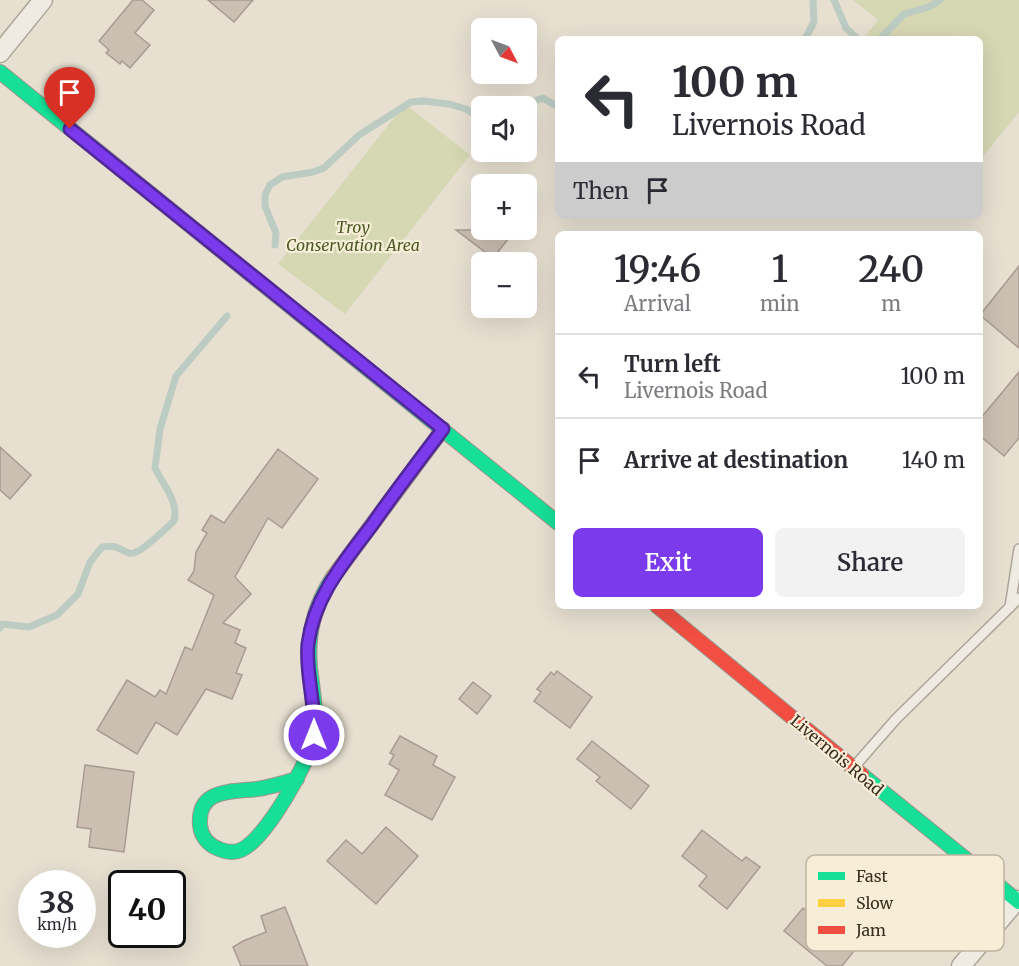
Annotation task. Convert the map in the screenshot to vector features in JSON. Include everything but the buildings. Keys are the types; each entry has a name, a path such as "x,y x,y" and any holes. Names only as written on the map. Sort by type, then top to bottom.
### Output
{"street":[{"path":"0,53 43,0"},
{"path":"0,72 555,522"},
{"path":"297,779 270,787 216,794 206,803 201,812 202,834 214,848 225,852 236,852 246,847 264,829 297,779 306,761 314,735 315,718 308,647 315,612 321,598 355,548 443,429"},
{"name":"Livernois Road","path":"661,609 961,855"},
{"name":"Livernois Road","path":"1004,890 1018,901"},
{"path":"1004,917 1018,901"},
{"path":"962,966 975,951"}],"lane":[{"path":"1010,607 1019,549"},
{"path":"853,768 896,719 1019,598"}],"green space":[{"path":"853,0 1019,0 1019,112 983,156 983,36 865,36 878,20"},
{"name":"Troy Conservation Area","path":"405,104 470,155 345,314 278,264"}],"waterway":[{"path":"807,36 814,22 813,0"},
{"path":"834,0 846,28 855,36"},
{"path":"883,36 904,14 929,7 940,0"},
{"path":"537,100 543,98 555,105"},
{"path":"275,245 276,233 265,206 265,195 270,185 282,177 324,168 359,135 411,102 449,104 471,112"},
{"path":"0,628 2,624 29,627 57,615 78,594 90,562 102,547 114,547 129,553 139,551 174,521 172,500 155,468 160,429 176,376 227,316"}],"traffic: fast":[{"path":"0,72 555,521"},
{"path":"297,779 292,780 277,785 262,788 218,794 210,798 204,804 200,825 208,843 219,849 233,852 251,843 273,817 285,799 295,781 304,764 315,728 309,656 311,632 321,599 333,577"},
{"path":"862,775 961,855"},
{"path":"1004,890 1019,902"}],"traffic: slow":[{"path":"333,577 443,429"}],"traffic: jam":[{"path":"661,609 862,775"}],"route":[{"path":"70,129 443,429 330,582 315,612 308,647 315,718 314,735"}]}
